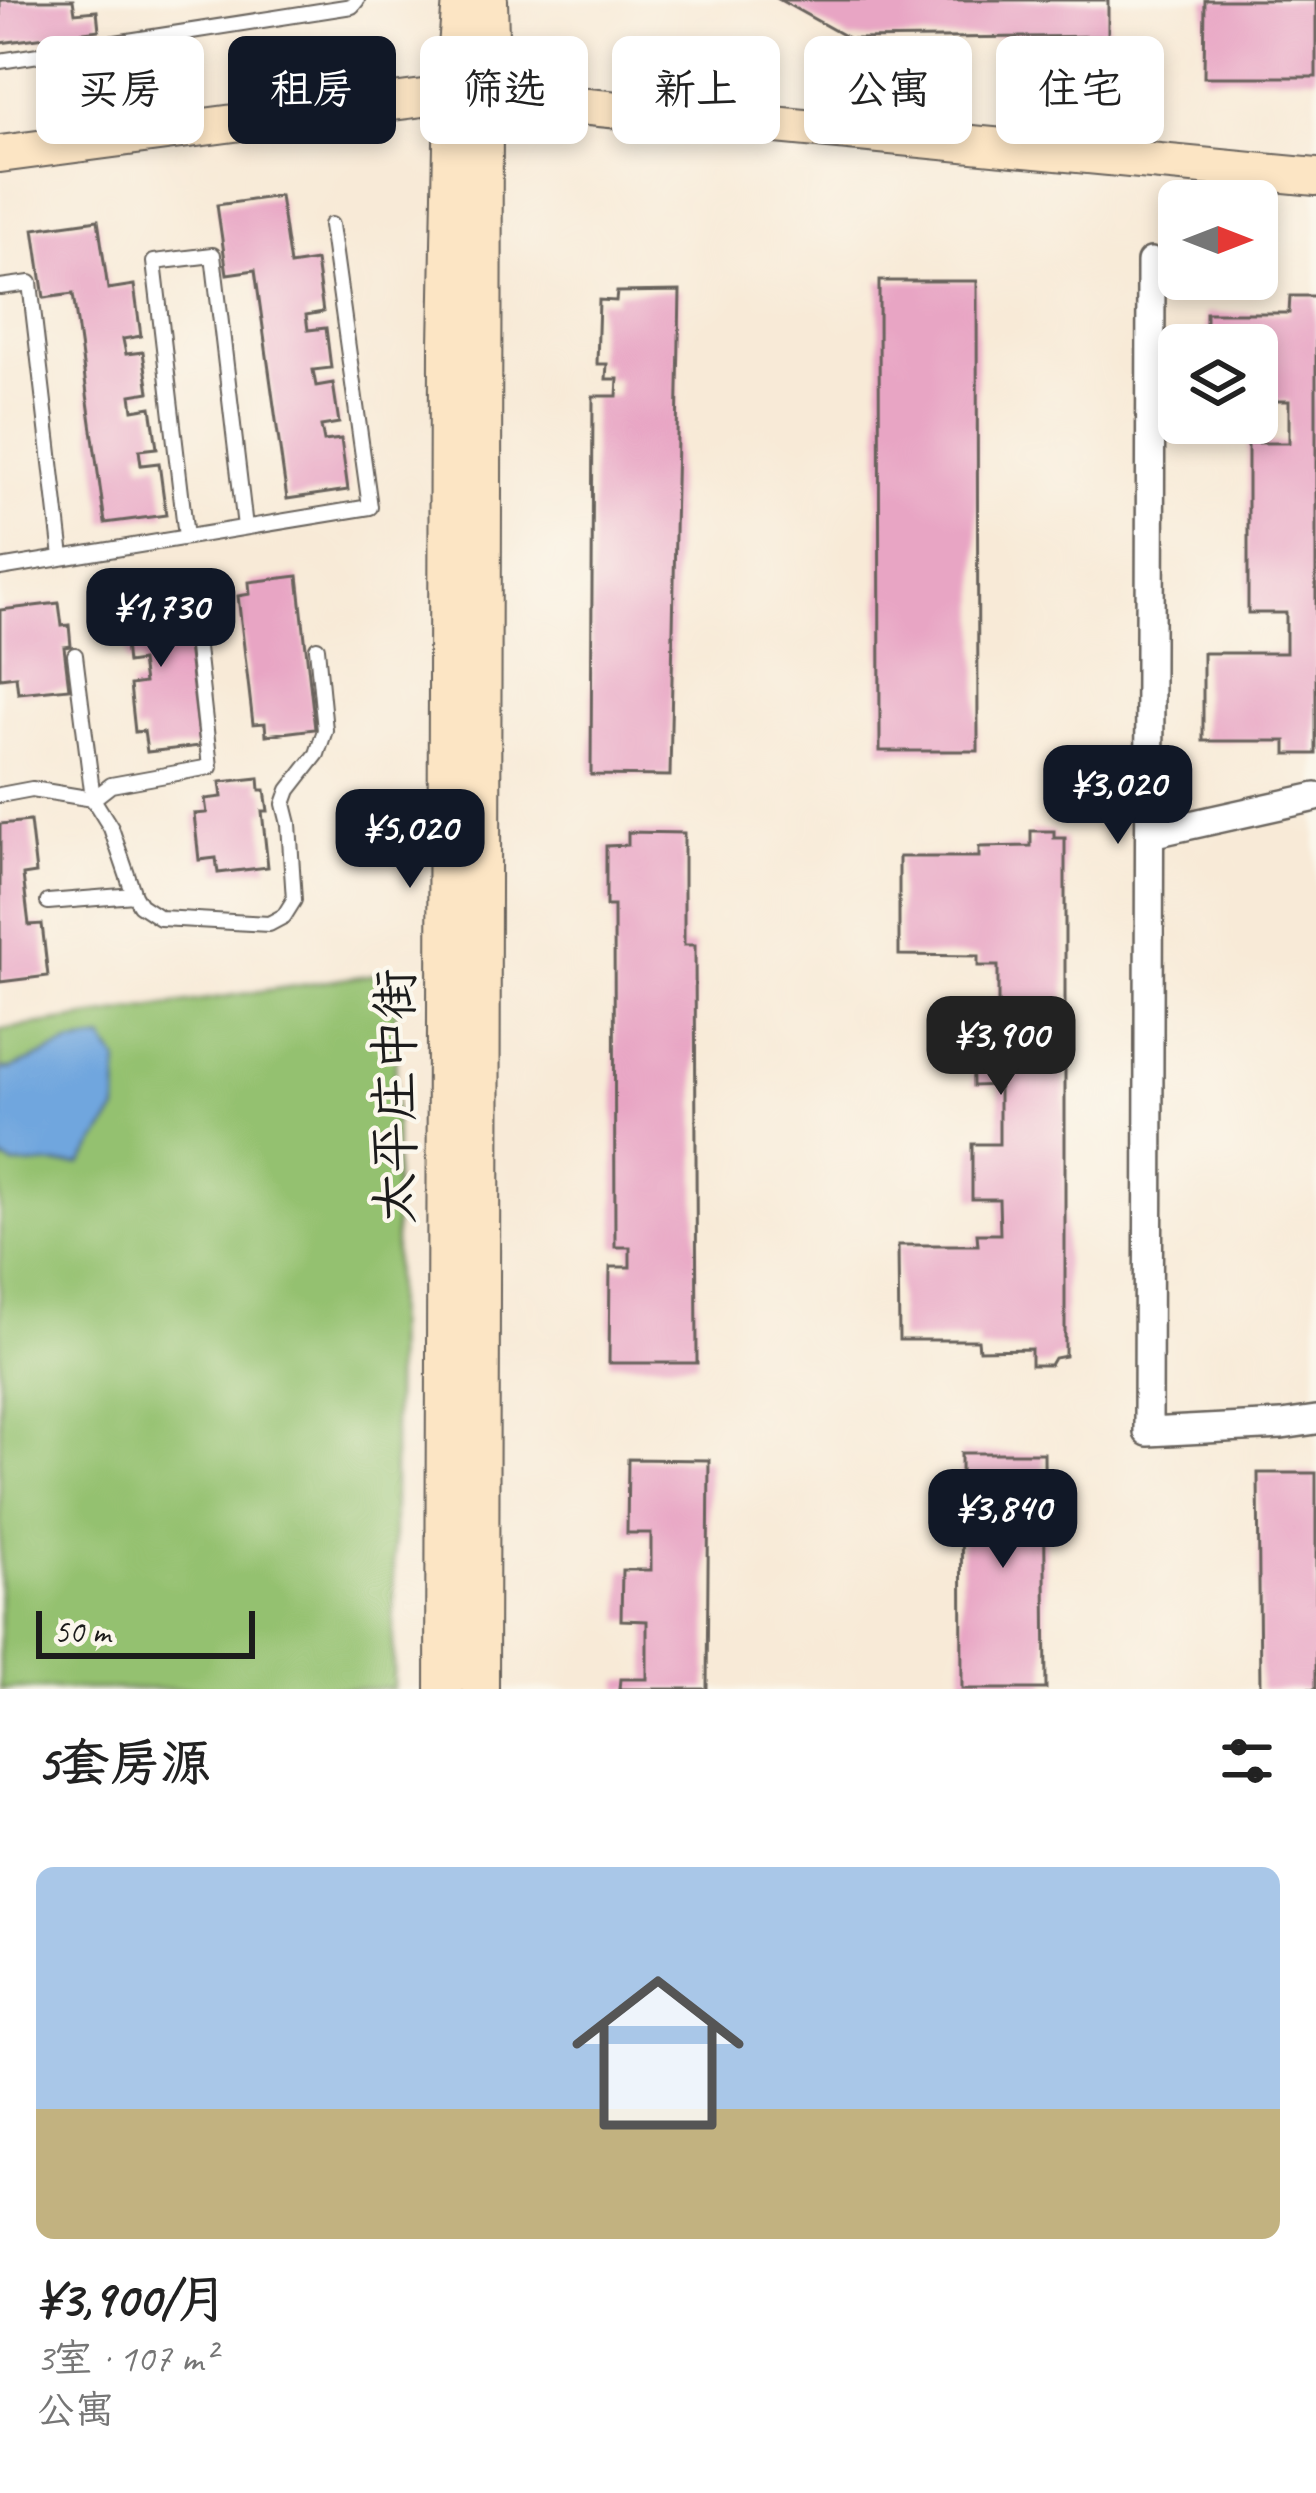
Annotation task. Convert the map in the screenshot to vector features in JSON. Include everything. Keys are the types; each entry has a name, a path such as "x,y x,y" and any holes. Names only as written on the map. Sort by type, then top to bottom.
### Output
{"main road":[{"name":"太平庄中街","path":"461,0 464,36"},
{"name":"太平庄中街","path":"489,0 490,36"},
{"path":"0,154 420,101"},
{"path":"588,107 1316,177"},
{"name":"太平庄中街","path":"444,1689 448,392 465,144"},
{"name":"太平庄中街","path":"468,144 480,1689"}],"street":[{"path":"1151,262 1148,1432 1316,1420"},
{"path":"1150,834 1316,797"}],"lane":[{"path":"0,61 352,6 357,0"},
{"path":"0,546 1,567 370,507 332,225"},
{"path":"186,537 154,262 214,255 245,527"},
{"path":"0,287 30,284 62,557"},
{"path":"0,795 32,789 93,799 111,785 210,767 193,611"},
{"path":"75,655 93,799 111,828 140,904 160,918 269,924 284,916 295,900 284,803 317,754 325,730 317,648"},
{"path":"47,902 134,895"}],"green space":[{"path":"396,971 393,1689 0,1689 0,1030"}],"water":[{"path":"103,1039 118,1061 117,1111 81,1164 14,1165 0,1158 0,1069 11,1069 69,1044"}],"building":[{"path":"0,0 73,0 75,13 97,11 99,30 0,43"},
{"path":"780,0 1108,0 1108,36 845,36"},
{"path":"1205,0 1316,0 1316,77 1204,77"},
{"path":"280,196 290,265 316,261 323,312 306,315 308,330 326,328 331,368 313,370 316,386 333,383 339,423 321,426 324,441 341,439 348,490 287,499 255,270 227,274 217,205"},
{"path":"98,220 108,289 134,285 141,336 123,339 126,354 143,352 149,392 131,395 133,410 151,407 157,448 139,450 141,465 159,463 166,515 105,523 73,294 44,298 34,229"},
{"path":"879,281 977,281 978,751 880,751"},
{"path":"680,291 670,776 591,775 593,396 617,396 618,379 606,379 607,364 597,364 599,300 616,301 617,292"},
{"path":"1290,296 1316,296 1316,754 1286,754 1286,741 1203,741 1203,653 1286,653 1286,613 1248,613 1248,444 1289,443 1289,401 1278,401 1278,324 1206,324 1206,313 1289,313"},
{"path":"298,576 315,729 266,735 265,723 253,724 238,596 250,594 249,582"},
{"path":"181,587 200,746 147,752 144,731 135,732 130,685 144,683 141,661 127,663 122,615 131,614 128,593"},
{"path":"59,603 62,626 69,625 71,646 64,647 69,688 18,693 16,676 0,678 0,610"},
{"path":"259,778 268,811 262,811 268,867 218,873 216,858 199,860 194,814 207,813 205,799 222,797 220,782"},
{"path":"30,821 36,873 23,875 29,925 42,924 48,976 0,982 0,824"},
{"path":"1031,831 1054,831 1054,838 1065,838 1065,1356 1054,1358 1050,1365 1031,1365 1031,1349 979,1350 978,1340 899,1340 898,1245 978,1245 977,1234 1000,1234 999,1199 972,1199 972,1144 999,1144 999,1085 973,1086 972,1030 998,1031 998,966 978,966 978,956 899,955 899,857 979,857 979,847 1031,846"},
{"path":"628,832 684,833 684,945 695,945 697,1363 609,1363 610,1267 630,1267 630,1247 615,1247 614,906 606,906 606,846 628,845"},
{"path":"961,1453 1044,1453 1046,1689 962,1689"},
{"path":"628,1459 709,1460 707,1689 619,1689 620,1679 647,1679 647,1621 621,1620 622,1570 651,1570 651,1533 627,1533"},
{"path":"1258,1473 1316,1473 1316,1689 1260,1689"}]}
